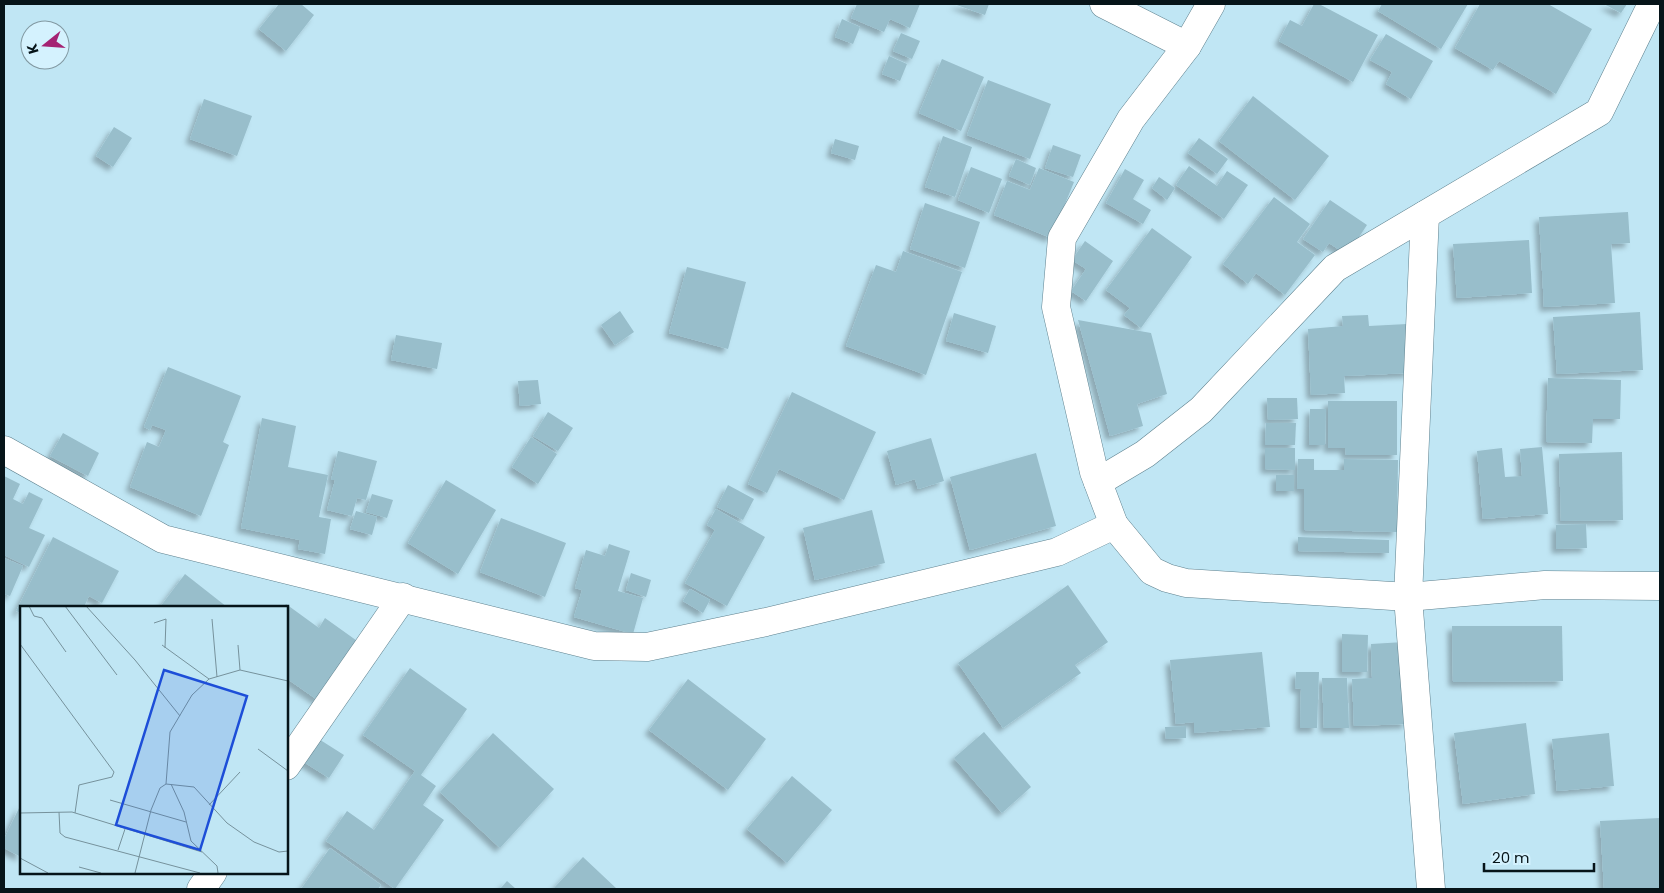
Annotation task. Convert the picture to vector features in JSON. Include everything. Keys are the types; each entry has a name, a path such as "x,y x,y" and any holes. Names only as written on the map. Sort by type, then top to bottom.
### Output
{"street":[{"path":"1104,4 1188,46"},
{"path":"1210,4 1188,46 1130,119 1062,238 1056,307 1081,420 1098,482 1114,525 1152,571 1186,583 1408,597 1545,586 1660,586"},
{"path":"1098,482 1145,454 1201,410 1334,268 1599,112 1652,4"},
{"path":"1425,215 1408,597 1431,889"},
{"path":"4,450 163,539 594,646 647,647 766,622 1057,552 1114,525"},
{"path":"288,763 402,597"},
{"path":"201,889 212,873"}],"building":[{"path":"279,4 301,4 314,15 286,51 259,29"},
{"path":"857,4 920,4 910,28 890,19 884,32 851,18"},
{"path":"954,4 989,4 985,15"},
{"path":"1314,4 1319,4 1378,35 1353,82 1279,41 1290,20 1302,26"},
{"path":"1382,4 1468,4 1441,49 1378,11"},
{"path":"1480,4 1548,4 1592,29 1556,94 1499,61 1493,70 1455,48"},
{"path":"1604,4 1627,4 1621,13"},
{"path":"842,19 860,27 853,44 835,37"},
{"path":"901,33 920,41 912,59 893,51"},
{"path":"1386,34 1433,61 1411,99 1386,84 1392,72 1370,60"},
{"path":"889,56 907,64 900,81 882,74"},
{"path":"942,59 984,77 961,131 919,113"},
{"path":"988,80 1051,104 1030,159 967,135"},
{"path":"1253,96 1329,156 1295,200 1219,141"},
{"path":"204,99 252,116 237,156 190,139"},
{"path":"114,127 132,138 113,167 96,156"},
{"path":"943,136 972,147 955,197 925,187"},
{"path":"1199,138 1228,159 1217,174 1188,153"},
{"path":"835,139 859,146 855,160 831,153"},
{"path":"1053,145 1081,155 1073,177 1045,168"},
{"path":"1016,159 1036,168 1030,185 1009,176"},
{"path":"1189,166 1217,186 1227,171 1248,185 1224,219 1176,185"},
{"path":"971,167 1002,179 989,213 958,200"},
{"path":"1039,168 1074,182 1051,238 994,215 1007,181 1030,190"},
{"path":"1125,169 1144,180 1133,199 1151,210 1143,224 1106,203"},
{"path":"1159,177 1175,188 1167,200 1152,188"},
{"path":"1274,197 1310,224 1297,242 1315,255 1285,295 1256,273 1248,284 1223,264"},
{"path":"1330,200 1367,225 1347,255 1329,243 1323,252 1303,239"},
{"path":"925,203 980,222 965,268 910,249"},
{"path":"1628,212 1630,243 1611,244 1615,303 1544,307 1539,217"},
{"path":"1152,228 1192,257 1141,328 1124,315 1130,308 1106,290"},
{"path":"1529,240 1532,293 1457,298 1453,244"},
{"path":"1085,241 1113,261 1086,301 1071,291 1086,269 1072,260"},
{"path":"903,251 962,272 926,375 846,346 876,265 896,272"},
{"path":"687,267 746,282 728,349 669,333"},
{"path":"620,311 634,332 615,345 601,325"},
{"path":"1640,312 1643,370 1557,374 1553,317"},
{"path":"954,313 996,326 988,353 946,341"},
{"path":"1368,315 1369,326 1407,324 1410,373 1344,376 1345,393 1311,395 1308,329 1343,326 1342,316"},
{"path":"1078,320 1151,333 1167,394 1137,404 1143,426 1110,436"},
{"path":"396,335 442,343 437,369 391,360"},
{"path":"168,367 241,396 223,442 229,445 201,516 130,487 147,442 159,447 166,430 152,425 150,430 144,427"},
{"path":"1548,378 1621,380 1620,419 1593,419 1592,443 1546,442"},
{"path":"538,380 541,404 520,406 518,381"},
{"path":"792,392 876,432 844,500 779,469 767,493 748,484"},
{"path":"1267,398 1297,398 1298,419 1268,420"},
{"path":"1328,401 1397,401 1397,455 1346,455 1345,448 1328,448"},
{"path":"1310,409 1326,409 1325,445 1309,445"},
{"path":"548,412 573,428 558,451 533,436"},
{"path":"262,418 296,426 288,467 328,475 319,517 331,519 325,554 298,549 300,540 241,528"},
{"path":"1266,423 1296,423 1295,445 1265,445"},
{"path":"63,433 99,453 88,476 50,456"},
{"path":"531,437 557,454 538,484 512,467"},
{"path":"931,438 944,481 918,489 915,479 896,485 887,451"},
{"path":"1542,447 1548,514 1483,519 1477,451 1502,448 1505,477 1522,476 1520,449"},
{"path":"1265,448 1295,448 1295,470 1265,469"},
{"path":"338,451 377,461 366,500 357,498 352,516 327,510 335,480 331,480"},
{"path":"1622,452 1623,520 1561,521 1559,454"},
{"path":"1036,453 1056,526 970,550 950,477"},
{"path":"1298,459 1314,459 1314,470 1344,470 1344,459 1398,460 1397,532 1304,530 1304,489 1297,489"},
{"path":"1276,475 1294,475 1294,491 1276,491"},
{"path":"4,476 20,484 13,499 23,504 29,492 43,499 29,528 45,535 29,567 4,555"},
{"path":"446,480 496,510 458,574 408,543"},
{"path":"728,485 754,499 743,520 717,507"},
{"path":"372,494 393,500 387,518 366,512"},
{"path":"716,509 765,537 727,606 685,583 715,530 707,525"},
{"path":"872,510 885,563 815,580 803,528"},
{"path":"356,511 377,517 372,535 350,529"},
{"path":"501,518 566,543 545,597 480,572"},
{"path":"1586,524 1587,548 1556,549 1556,525"},
{"path":"53,537 119,571 102,603 89,596 84,606 20,606 20,613 16,611"},
{"path":"1298,537 1389,540 1389,553 1298,551"},
{"path":"609,544 630,551 618,591 643,598 633,634 574,617 582,590 575,588 586,550 605,556"},
{"path":"4,558 23,566 10,596 4,594"},
{"path":"631,573 651,580 646,597 626,590"},
{"path":"185,574 226,606 161,606"},
{"path":"1068,585 1108,642 1075,665 1081,673 1003,728 958,663"},
{"path":"690,589 710,600 703,613 683,601"},
{"path":"286,604 319,628 325,618 360,643 319,701 288,679 288,606 285,606"},
{"path":"1452,626 1562,626 1563,681 1453,682"},
{"path":"1342,634 1368,635 1367,672 1342,672"},
{"path":"1404,642 1407,724 1354,726 1352,679 1372,678 1371,644"},
{"path":"1262,652 1270,727 1194,733 1194,722 1176,724 1170,660"},
{"path":"410,668 467,709 421,775 436,786 423,805 444,820 395,889 326,841 347,811 374,830 415,771 363,735"},
{"path":"1296,672 1319,672 1317,728 1300,728 1301,689 1295,688"},
{"path":"1322,678 1347,678 1349,728 1324,728"},
{"path":"688,679 766,739 728,790 649,730"},
{"path":"1526,723 1535,794 1463,804 1454,733"},
{"path":"1186,726 1186,738 1166,739 1165,727"},
{"path":"984,732 1031,787 1002,813 954,758"},
{"path":"493,733 554,789 500,848 440,792"},
{"path":"1609,733 1614,786 1557,791 1552,739"},
{"path":"314,736 344,755 329,778 299,759"},
{"path":"792,776 832,810 787,863 747,829"},
{"path":"20,806 20,856 4,848 4,839"},
{"path":"1660,818 1660,889 1604,889 1600,821"},
{"path":"330,848 381,885 378,889 301,889"},
{"path":"583,857 617,889 554,888"},
{"path":"507,881 516,889 500,889"}]}
